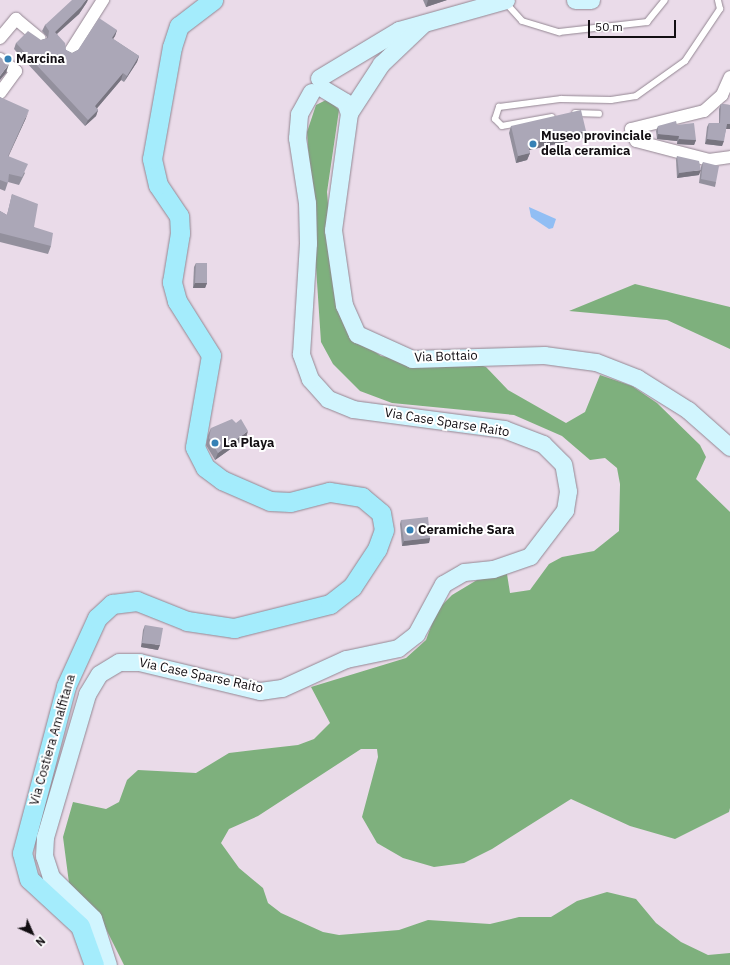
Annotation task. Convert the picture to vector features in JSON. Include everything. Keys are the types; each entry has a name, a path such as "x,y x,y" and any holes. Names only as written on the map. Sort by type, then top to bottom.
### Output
{"main road":[{"name":"Via Costiera Amalfitana","path":"94,965 80,926 29,879 22,853 66,686 97,618 112,604 137,602 187,621 234,628 323,606 336,601 352,587 378,549 384,530 381,514 362,497 329,492 290,502 270,501 222,480 205,467 195,447 211,355 176,302 172,282 180,220 158,185 152,160 172,47 179,26 197,9 212,0"}],"street":[{"path":"70,52 103,0"},
{"path":"349,113 345,102 318,86 399,30 505,0"},
{"path":"575,0 591,0"},
{"path":"0,38 16,19 40,39"},
{"path":"349,113 381,64 423,24"},
{"path":"0,59 16,71 0,93"},
{"path":"730,77 722,95 704,111 631,129 636,141 709,160 730,157"},
{"name":"Via Case Sparse Raito","path":"108,965 93,918 51,877 44,856 45,837 87,694 99,674 119,662 139,662 260,691 282,688 339,662 398,648 416,634 444,584 464,572 494,569 530,556 565,510 568,491 563,464 543,444 504,430 353,409 328,399 310,379 301,354 308,243 307,203 297,138 299,114 318,86"},
{"name":"Via Bottaio","path":"349,113 333,230 344,305 357,334 412,359 544,355 596,362 650,386 688,410 730,447"}],"lane":[{"path":"505,0 522,20 559,32 647,22 665,0"},
{"path":"562,116 502,126 495,119 499,107 561,99 611,100 636,96 667,78 685,61 720,9 718,0"},
{"path":"570,114 599,114"}],"green space":[{"path":"328,99 339,110 327,192 331,238 362,343 381,356 427,363 471,362 486,367 508,390 566,423 585,412 600,375 632,386 657,403 700,445 706,457 696,479 730,512 730,808 729,812 675,839 630,826 571,799 492,849 464,863 434,867 403,858 377,843 362,817 378,757 377,749 361,749 258,816 229,829 221,843 239,868 263,888 268,903 281,913 323,932 339,935 399,930 428,920 490,924 519,917 551,917 577,901 607,892 636,899 656,923 681,942 708,955 730,953 730,965 124,965 100,917 69,883 63,837 73,802 106,809 119,802 127,780 138,770 196,773 229,753 298,745 314,739 330,723 311,687 406,658 426,640 437,610 452,595 477,580 507,574 510,593 530,590 549,564 562,557 594,551 619,531 620,484 617,468 605,458 590,460 562,436 514,415 392,403 360,391 333,364 321,342 307,132 316,105"},
{"path":"635,284 730,307 730,349 667,320 569,311"}],"water":[{"path":"529,207 556,219 553,228 549,229 531,217"}],"building":[{"path":"72,0 86,0 81,7 55,32 65,43 66,50 72,53 78,50 99,18 117,30 112,38 139,56 127,76 123,73 95,106 98,110 88,120 16,43 28,31 41,40 48,38 49,31 45,25"},
{"path":"0,57 9,64 0,76"},
{"path":"0,97 29,110 8,156 28,164 22,177 9,174 8,183 0,180"},
{"path":"721,104 730,105 730,124 727,124 724,141 707,139 709,123 720,123"},
{"name":"Museo provinciale della ceramica","path":"581,110 586,131 528,144 530,153 518,156 511,126"},
{"path":"676,121 677,125 694,123 696,140 679,139 679,136 658,134 658,126"},
{"path":"677,156 699,161 701,170 679,173"},
{"path":"703,162 719,166 716,182 701,179"},
{"path":"12,194 38,204 34,227 53,233 51,246 0,233 0,211 7,215"},
{"path":"196,263 207,263 207,283 195,283"},
{"path":"232,419 236,423 241,419 248,431 218,453 209,438 211,428"},
{"path":"428,517 430,538 404,541 401,520"},
{"path":"145,625 163,628 160,645 142,643"}],"place":[{"name":"Marcina","path":"8,59"},
{"name":"Museo provinciale della ceramica","path":"533,144"},
{"name":"La Playa","path":"215,443"},
{"name":"Ceramiche Sara","path":"410,530"}]}
